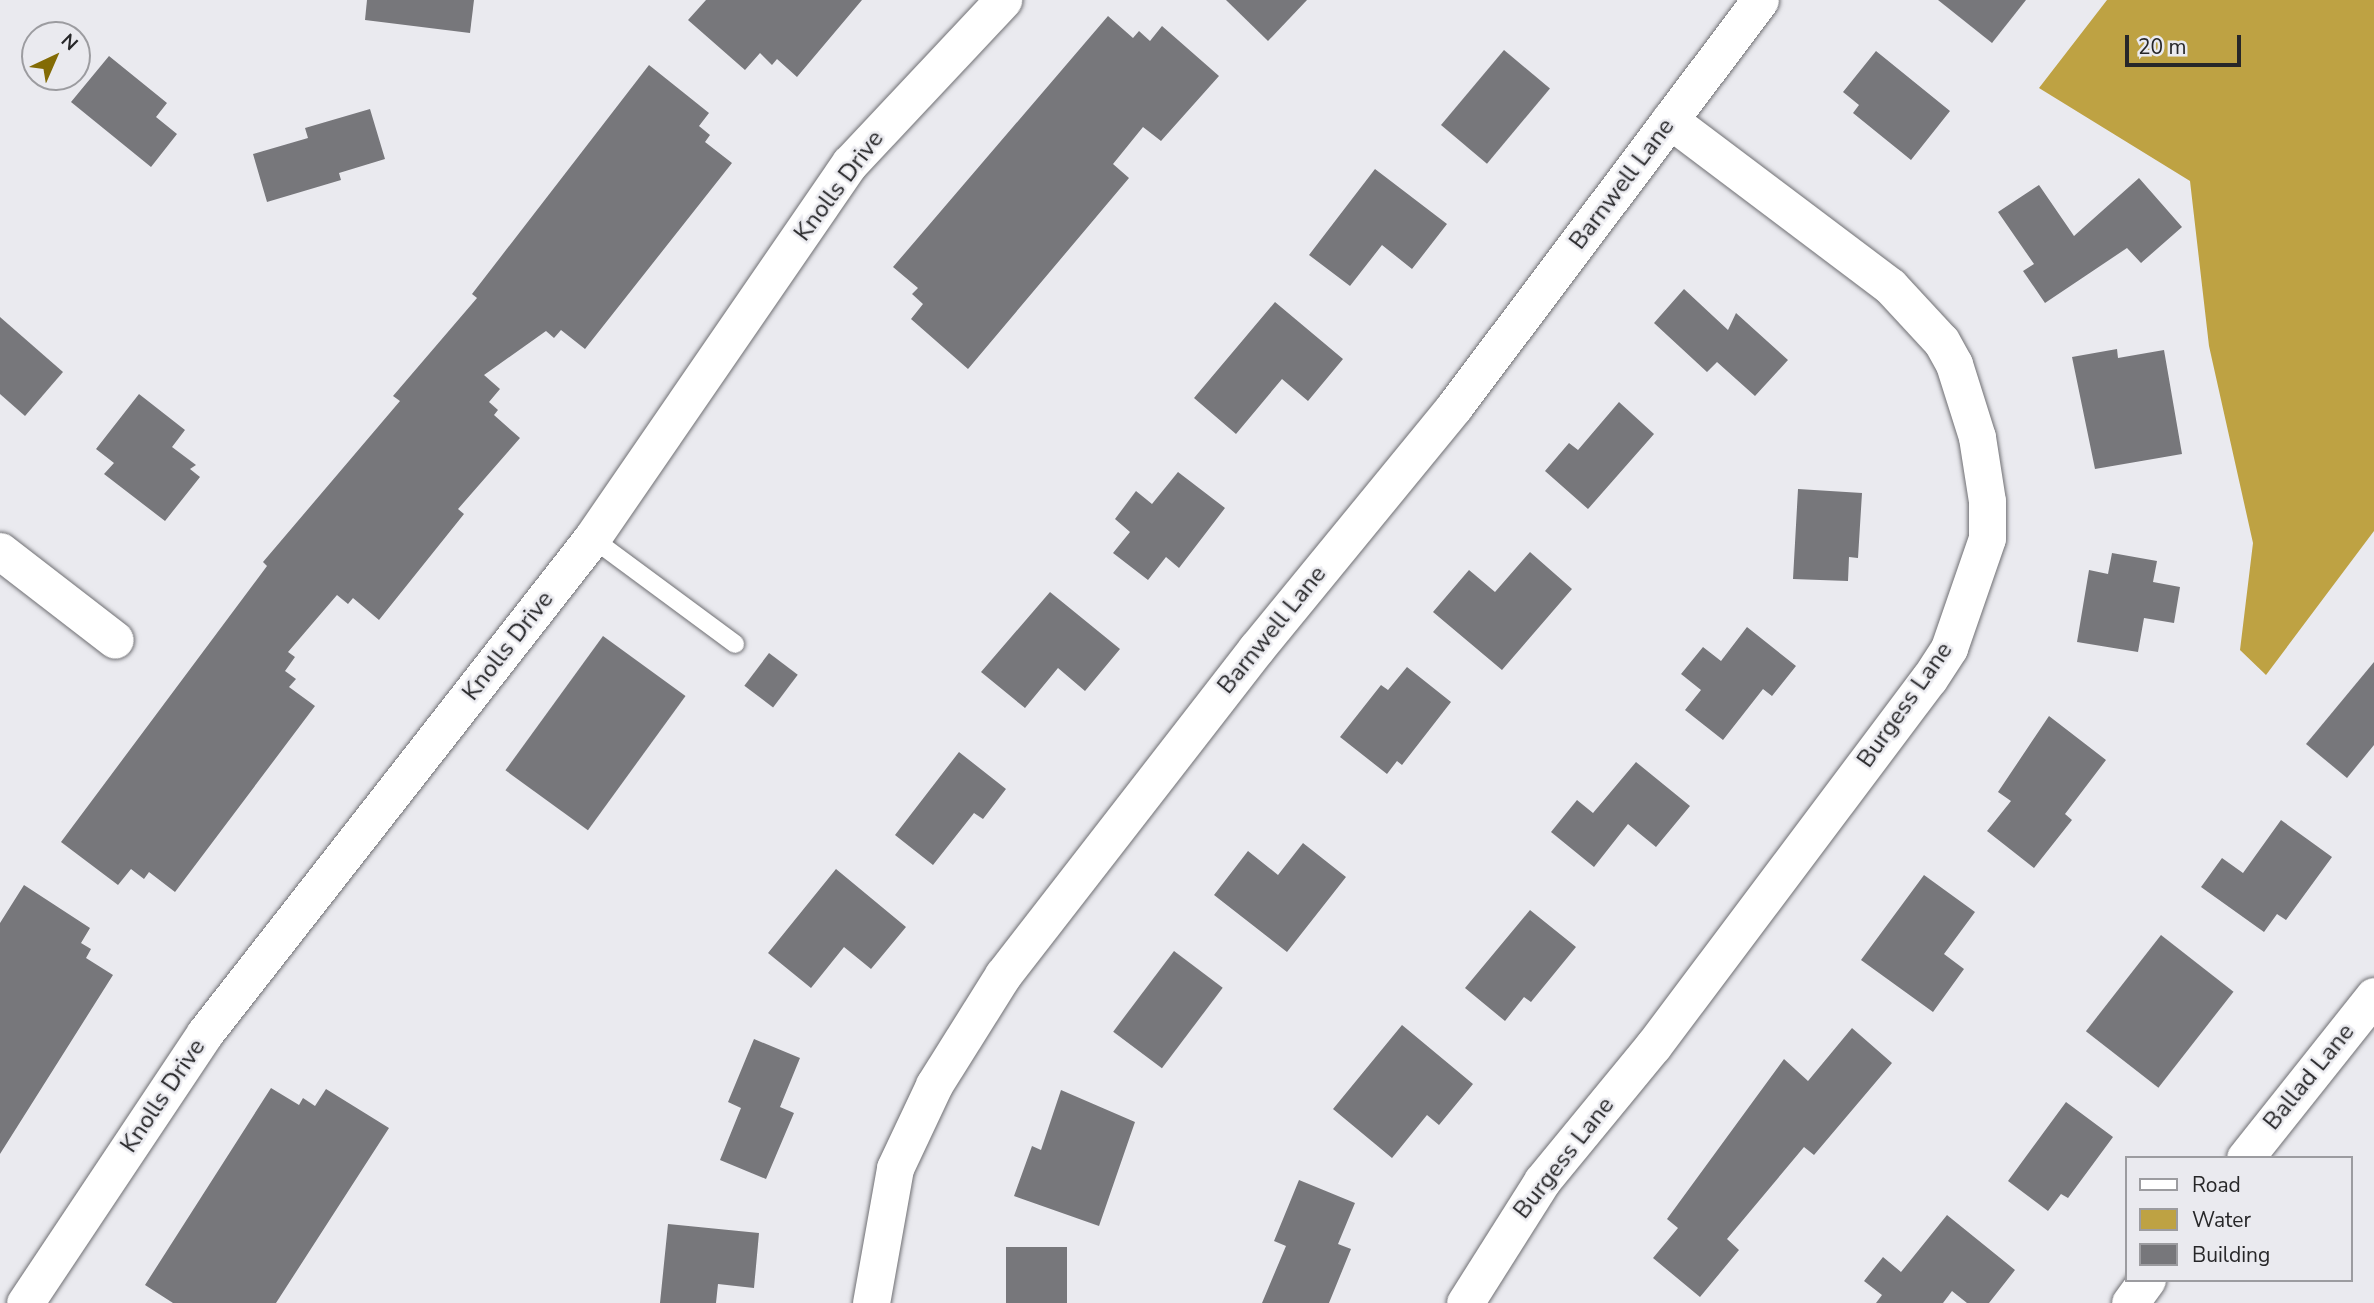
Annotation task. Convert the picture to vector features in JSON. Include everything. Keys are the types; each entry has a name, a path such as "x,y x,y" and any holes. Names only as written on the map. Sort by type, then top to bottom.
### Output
{"street":[{"name":"Knolls Drive","path":"26,1303 205,1033 592,538 850,163 1003,0"},
{"name":"Barnwell Lane","path":"871,1303 895,1168 934,1085 996,985 1256,649 1454,407 1760,0"},
{"name":"Burgess Lane","path":"1465,1303 1542,1181 1653,1045 1928,679 1949,648 1987,538 1987,501 1977,437 1954,364 1941,341 1890,286 1670,120"},
{"path":"0,551 115,640"},
{"name":"Ballad Lane","path":"2247,1156 2374,996"},
{"path":"2130,1303 2146,1282"}],"lane":[{"path":"592,538 735,644"}],"water":[{"path":"2107,0 2374,0 2374,531 2266,675 2240,650 2253,543 2209,346 2190,181 2039,88"}],"building":[{"path":"367,0 474,0 470,33 365,20"},
{"path":"706,0 862,0 797,77 777,59 772,65 760,53 745,70 688,20"},
{"path":"1226,0 1307,0 1268,41"},
{"path":"1938,0 2026,0 1992,43"},
{"path":"1108,16 1133,38 1139,31 1150,41 1162,26 1219,76 1161,141 1143,127 1113,164 1129,178 968,369 911,319 923,304 912,294 918,288 893,267"},
{"path":"1504,50 1550,89 1487,164 1441,125"},
{"path":"1876,51 1950,111 1911,160 1853,113 1859,105 1843,92"},
{"path":"109,56 167,103 156,117 177,134 151,167 71,102 80,91 91,91 91,78"},
{"path":"649,65 709,113 699,126 710,135 705,142 732,163 585,349 561,330 554,338 546,331 484,375 500,389 489,402 498,410 494,415 520,438 458,509 464,514 379,620 353,598 348,604 337,595 288,652 295,657 285,671 296,679 289,687 315,706 175,892 149,872 144,879 131,869 118,885 61,842 267,566 263,562 400,401 393,396 477,298 472,294"},
{"path":"370,109 385,159 339,173 341,180 267,202 253,154 308,138 305,128"},
{"path":"1375,169 1447,224 1412,269 1382,245 1350,286 1309,255"},
{"path":"2139,178 2182,227 2141,263 2127,248 2045,303 2023,271 2034,264 1998,212 2039,185 2074,236"},
{"path":"1684,289 1728,330 1736,313 1788,360 1755,396 1717,362 1707,372 1654,323"},
{"path":"1275,302 1343,359 1308,401 1282,379 1236,434 1194,398"},
{"path":"0,317 63,372 25,416 0,394"},
{"path":"2117,349 2118,358 2164,350 2182,454 2095,469 2072,357"},
{"path":"139,394 185,430 172,447 196,465 190,469 200,477 165,521 104,474 114,463 96,449"},
{"path":"1619,402 1654,434 1588,509 1545,471 1569,443 1578,450"},
{"path":"1178,472 1225,508 1179,568 1166,557 1148,580 1113,553 1130,532 1115,519 1136,491 1152,504"},
{"path":"1798,489 1862,493 1858,558 1849,557 1848,581 1793,579"},
{"path":"1530,552 1572,589 1502,670 1433,612 1469,570 1495,592"},
{"path":"2112,553 2157,561 2153,582 2180,587 2174,623 2144,618 2138,652 2077,642 2089,570 2108,574"},
{"path":"1050,592 1120,649 1085,691 1058,668 1025,708 981,672"},
{"path":"1747,627 1796,666 1772,696 1763,689 1723,740 1685,710 1701,690 1681,674 1703,647 1721,661"},
{"path":"603,636 686,696 588,830 505,770"},
{"path":"769,653 798,675 773,707 744,686"},
{"path":"2374,662 2374,745 2347,778 2306,744"},
{"path":"1407,667 1451,702 1402,765 1397,761 1387,774 1340,737 1381,685 1388,690"},
{"path":"2049,716 2106,760 2065,814 2072,820 2034,868 1987,831 2011,801 1998,792"},
{"path":"959,752 1006,789 983,819 974,813 933,865 895,835"},
{"path":"1636,762 1690,806 1656,847 1628,824 1594,867 1551,832 1577,800 1593,813"},
{"path":"2281,820 2332,857 2286,920 2277,914 2264,932 2201,887 2222,858 2243,873"},
{"path":"1303,843 1346,877 1287,952 1214,895 1248,851 1278,875"},
{"path":"836,869 906,927 871,969 844,947 811,988 768,953"},
{"path":"1924,875 1975,912 1944,954 1964,969 1933,1012 1861,960"},
{"path":"24,885 90,928 81,943 91,949 86,958 113,975 0,1154 0,923"},
{"path":"1530,910 1576,947 1531,1002 1524,997 1505,1021 1465,988"},
{"path":"2161,935 2233,992 2158,1088 2086,1031"},
{"path":"1174,951 1223,988 1162,1068 1113,1032"},
{"path":"1402,1025 1473,1084 1439,1125 1427,1115 1392,1158 1333,1109"},
{"path":"1852,1028 1892,1063 1814,1155 1804,1147 1727,1239 1739,1250 1700,1297 1653,1258 1678,1228 1667,1219 1784,1059 1808,1081"},
{"path":"754,1039 800,1058 780,1107 794,1113 766,1179 720,1160 741,1108 728,1102"},
{"path":"271,1088 299,1105 303,1098 315,1106 326,1089 389,1128 276,1303 173,1303 145,1285"},
{"path":"1061,1090 1135,1122 1099,1226 1014,1196 1032,1146 1041,1150"},
{"path":"2066,1102 2113,1137 2068,1198 2061,1194 2048,1211 2008,1181"},
{"path":"1299,1180 1355,1203 1338,1244 1351,1249 1329,1303 1262,1303 1286,1246 1274,1241"},
{"path":"1947,1215 2015,1270 1989,1303 1967,1303 1952,1291 1943,1303 1876,1303 1882,1295 1864,1281 1883,1257 1901,1272"},
{"path":"668,1224 759,1233 754,1288 718,1284 716,1303 660,1303"},
{"path":"1006,1247 1067,1247 1067,1303 1006,1303"}]}
